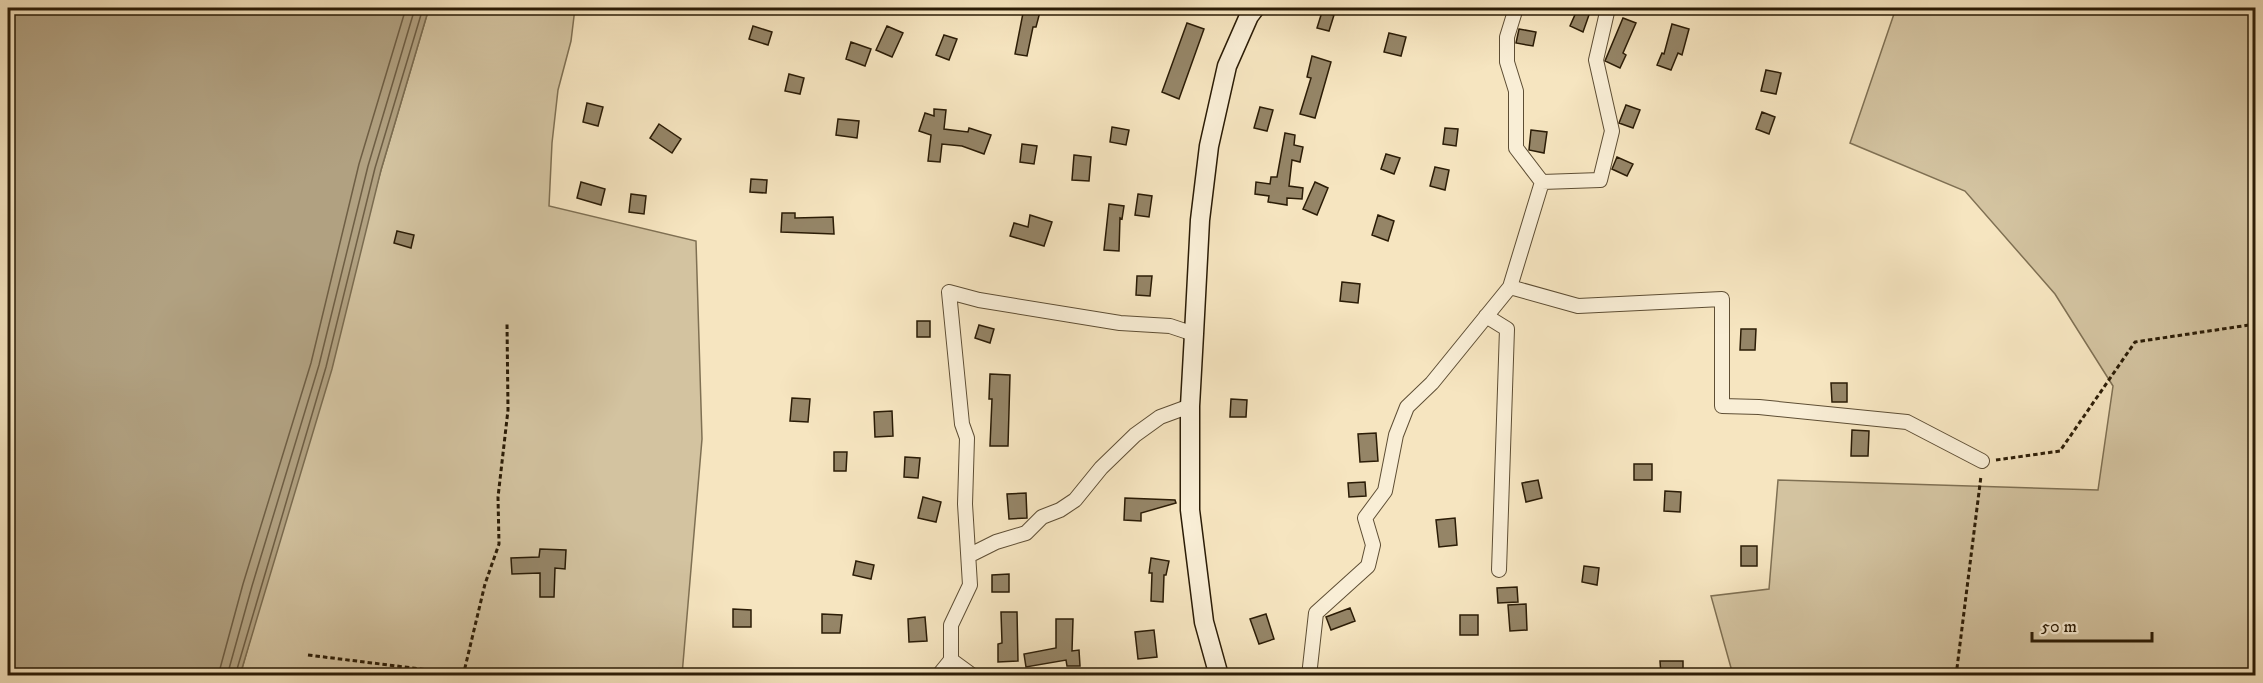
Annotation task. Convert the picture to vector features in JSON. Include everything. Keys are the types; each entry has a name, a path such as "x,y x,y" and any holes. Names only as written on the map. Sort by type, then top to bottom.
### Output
{"main road":[{"path":"1215,675 1204,622 1190,510 1190,406 1200,220 1209,146 1227,66 1249,16 1255,8"}],"street":[{"path":"1516,8 1507,37 1507,62 1516,91 1516,148 1542,182"},
{"path":"1542,182 1600,180 1612,131 1596,60 1608,8"},
{"path":"1309,675 1316,613 1368,566 1373,546 1365,518 1385,491 1396,435 1407,407 1432,383 1510,287 1542,182"},
{"path":"1510,287 1578,306 1722,299 1722,406 1758,407 1907,422 1982,461"},
{"path":"938,675 951,660 951,625 970,585 970,555 965,504 967,438 962,424 949,292 980,300 1120,323 1170,326 1194,334"},
{"path":"1486,316 1507,329 1499,570"},
{"path":"970,555 996,542 1026,533 1042,517 1060,510 1075,500 1101,468 1136,435 1161,417 1190,406"},
{"path":"951,660 973,675"}],"path":[{"path":"463,674 485,584 499,544 498,497 508,410 507,323"},
{"path":"1956,675 1982,461 2060,451 2135,342 2256,324"},
{"path":"308,655 477,675"}],"shaded area":[{"path":"429,8 575,8 571,41 558,90 552,143 549,206 696,241 702,439 682,675 240,676 381,170"},
{"path":"1896,8 2255,8 2255,675 1733,675 1711,596 1769,589 1778,480 2098,490 2113,386 2055,294 1965,191 1850,143"}],"water":[{"path":"8,8 429,8 381,170 332,369 240,675 8,675"}],"building":[{"path":"1024,8 1041,8 1036,27 1033,27 1027,56 1015,54"},
{"path":"1578,8 1590,12 1583,32 1570,26"},
{"path":"1322,12 1334,15 1329,31 1317,28"},
{"path":"1623,18 1636,23 1623,53 1626,55 1620,68 1605,61"},
{"path":"1187,23 1204,29 1179,99 1162,92"},
{"path":"1672,24 1689,29 1682,55 1678,53 1671,70 1657,65 1662,53 1664,54"},
{"path":"753,26 772,32 768,45 749,39"},
{"path":"887,26 903,33 892,57 876,50"},
{"path":"1519,29 1536,32 1533,46 1516,43"},
{"path":"1389,33 1406,37 1401,56 1384,52"},
{"path":"944,35 957,39 949,60 936,55"},
{"path":"851,42 871,49 865,66 846,59"},
{"path":"1312,56 1331,62 1315,118 1300,114 1311,78 1307,77"},
{"path":"1766,70 1781,73 1776,94 1761,91"},
{"path":"789,74 804,78 800,94 785,91"},
{"path":"587,103 603,107 598,126 583,122"},
{"path":"1626,105 1640,110 1633,128 1619,123"},
{"path":"1260,107 1273,110 1267,131 1254,128"},
{"path":"934,109 946,110 944,129 968,132 969,128 991,135 984,154 962,146 942,144 940,162 928,161 931,135 919,131 925,113 934,116"},
{"path":"1762,112 1775,117 1769,134 1756,129"},
{"path":"838,119 859,121 857,138 836,135"},
{"path":"659,124 681,139 672,153 650,138"},
{"path":"1112,127 1129,130 1126,145 1110,142"},
{"path":"1445,128 1458,129 1456,146 1443,144"},
{"path":"1531,130 1547,132 1544,153 1529,150"},
{"path":"1285,133 1295,135 1294,145 1303,147 1300,162 1292,160 1289,186 1303,188 1302,199 1287,198 1287,205 1268,202 1269,196 1255,194 1256,182 1270,184 1271,177 1277,177"},
{"path":"1022,144 1037,146 1034,164 1020,162"},
{"path":"1386,154 1400,158 1394,174 1381,169"},
{"path":"1074,155 1091,157 1089,181 1072,180"},
{"path":"1617,157 1633,164 1627,176 1612,169"},
{"path":"1435,167 1449,170 1445,190 1430,186"},
{"path":"751,179 767,180 766,193 750,192"},
{"path":"581,182 605,189 601,205 577,198"},
{"path":"1315,182 1328,188 1317,215 1303,209"},
{"path":"631,194 646,196 644,214 629,212"},
{"path":"1138,194 1152,196 1149,217 1135,215"},
{"path":"1109,204 1124,206 1122,219 1120,218 1119,251 1104,250"},
{"path":"782,213 795,213 795,218 833,217 834,234 781,232"},
{"path":"1030,215 1052,222 1044,246 1010,236 1014,223 1028,227"},
{"path":"1378,215 1394,221 1388,241 1372,235"},
{"path":"397,231 414,235 411,248 394,243"},
{"path":"1137,276 1152,276 1150,296 1136,295"},
{"path":"1342,282 1360,284 1358,303 1340,301"},
{"path":"917,321 930,321 930,337 917,337"},
{"path":"979,325 994,329 990,343 975,338"},
{"path":"1741,329 1756,329 1755,350 1740,350"},
{"path":"990,374 1010,375 1008,446 990,446 992,399 989,399"},
{"path":"1831,383 1847,383 1847,402 1832,402"},
{"path":"792,398 810,399 808,422 790,421"},
{"path":"1231,399 1247,400 1246,417 1230,417"},
{"path":"892,411 893,436 875,437 874,412"},
{"path":"1852,430 1869,431 1868,456 1851,456"},
{"path":"1376,433 1378,461 1360,462 1358,434"},
{"path":"834,452 847,452 846,471 834,471"},
{"path":"905,457 920,458 918,478 904,477"},
{"path":"1634,464 1652,464 1652,480 1634,480"},
{"path":"1538,480 1542,498 1526,502 1522,483"},
{"path":"1365,482 1366,496 1349,497 1348,483"},
{"path":"1665,491 1681,492 1680,512 1664,511"},
{"path":"1026,493 1027,518 1009,519 1007,494"},
{"path":"923,497 941,502 936,522 918,518"},
{"path":"1125,498 1175,500 1176,503 1141,513 1141,521 1124,520"},
{"path":"1455,518 1457,545 1439,547 1436,520"},
{"path":"1741,546 1757,546 1757,566 1741,566"},
{"path":"540,549 566,550 565,569 555,568 554,597 540,597 540,573 512,574 511,558 539,557"},
{"path":"1151,558 1169,561 1166,575 1164,575 1163,602 1151,601 1152,573 1149,573"},
{"path":"856,561 874,565 871,579 853,575"},
{"path":"1584,566 1599,568 1597,585 1582,582"},
{"path":"1009,574 1009,592 992,592 992,575"},
{"path":"1517,587 1518,602 1498,603 1497,588"},
{"path":"1526,604 1527,630 1510,631 1508,605"},
{"path":"1350,608 1355,621 1331,630 1326,617"},
{"path":"733,609 751,610 751,627 733,627"},
{"path":"1001,612 1017,612 1018,661 998,662 998,644 1002,643"},
{"path":"822,614 842,615 840,633 822,633"},
{"path":"1266,614 1274,639 1259,644 1250,619"},
{"path":"1460,615 1478,615 1478,635 1460,635"},
{"path":"925,617 927,641 909,642 908,619"},
{"path":"1056,619 1073,619 1072,651 1079,650 1080,666 1067,666 1066,660 1026,667 1024,654 1056,648"},
{"path":"1154,630 1157,657 1138,659 1135,632"},
{"path":"1660,661 1683,661 1683,675 1661,675"}]}
